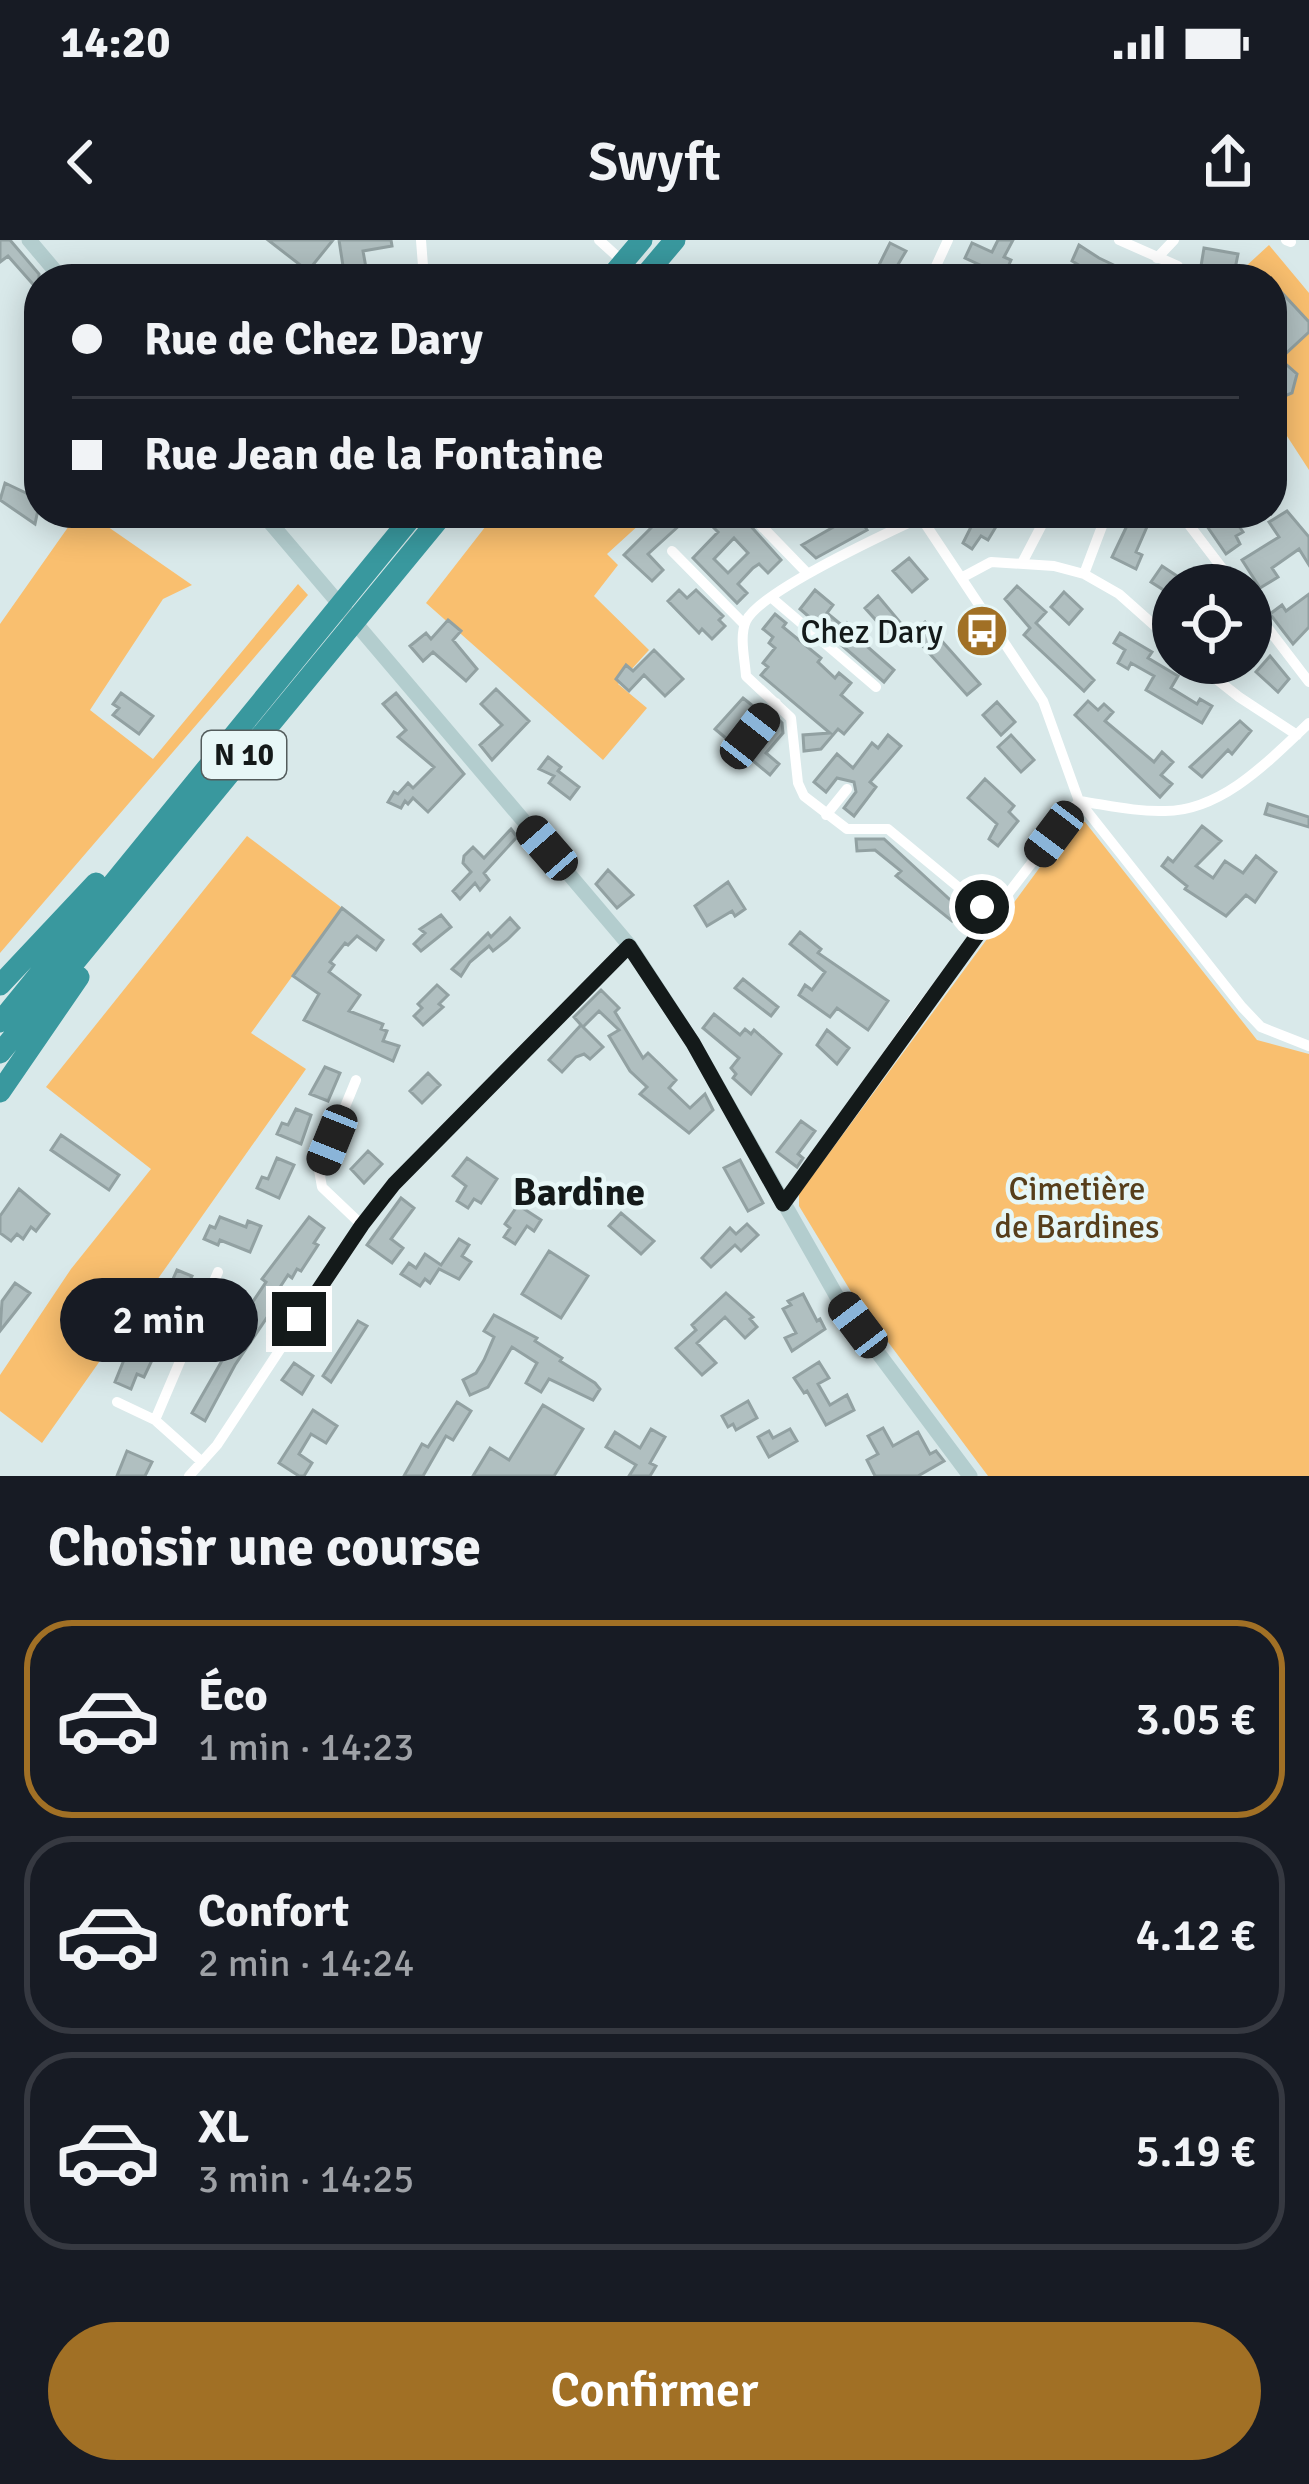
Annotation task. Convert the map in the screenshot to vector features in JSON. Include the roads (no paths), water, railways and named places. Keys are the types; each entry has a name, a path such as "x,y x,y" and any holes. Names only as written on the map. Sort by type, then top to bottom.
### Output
{"highway":[{"path":"655,264 675,240"},
{"name":"N 10","path":"370,585 406,528"},
{"name":"N 10","path":"0,1022 127,864 370,585 429,528"},
{"name":"N 10","path":"0,1053 157,862 324,641"},
{"path":"0,1092 157,862"},
{"path":"0,985 101,877 127,864"}],"main road":[{"path":"28,240 49,264"},
{"path":"275,528 629,946 693,1043 840,1302 970,1476"}],"street":[{"path":"599,240 636,264"},
{"path":"1119,240 1173,264"},
{"path":"1157,258 1174,240"},
{"path":"764,528 808,574"},
{"path":"895,528 808,574 752,613 744,624 746,676 790,718 798,783 804,796 847,829 888,830 992,915"},
{"path":"929,528 1042,701 1079,801 1261,1027 1309,1046"},
{"path":"1022,563 1040,528"},
{"path":"1084,574 1102,528"},
{"path":"1191,528 1219,564"},
{"path":"672,551 744,624"},
{"path":"963,578 991,562 1054,566 1084,574 1119,594 1152,623"},
{"path":"773,599 876,687"},
{"path":"1272,634 1309,682"},
{"path":"1223,684 1297,735"},
{"path":"750,736 776,703"},
{"path":"1079,801 1182,810 1234,787 1309,723"},
{"path":"826,814 847,789"},
{"path":"783,1204 1079,801"},
{"path":"189,1476 217,1445 394,1184 629,946"},
{"path":"356,1079 319,1170 322,1186 362,1225"},
{"path":"155,1420 218,1272"},
{"path":"117,1402 155,1420 202,1462"}],"place":[{"name":"Chez Dary","path":"982,631"}],"district":[{"name":"Bardine","path":"579,1191"}],"park label":[{"name":"Cimetière de Bardines","path":"1077,1207"}]}
